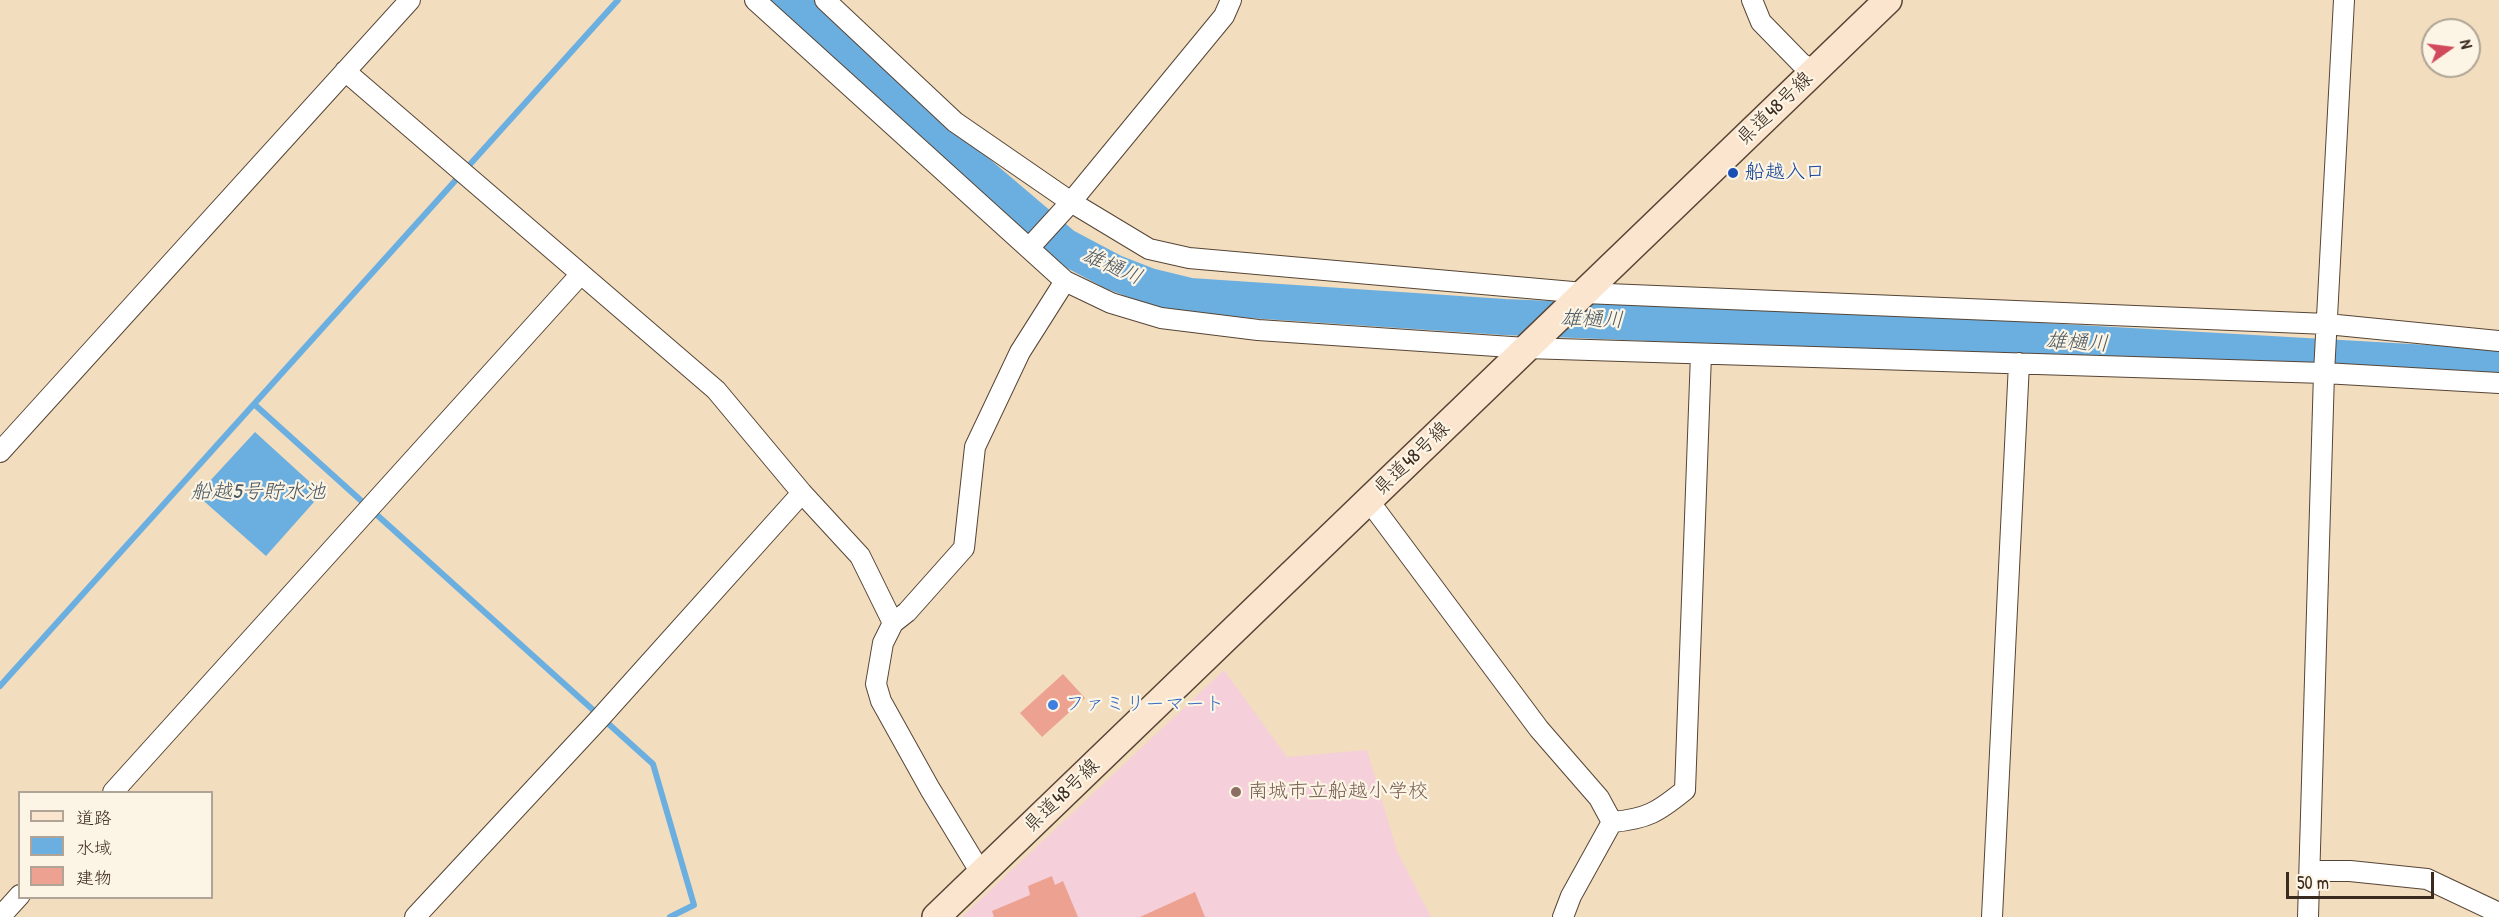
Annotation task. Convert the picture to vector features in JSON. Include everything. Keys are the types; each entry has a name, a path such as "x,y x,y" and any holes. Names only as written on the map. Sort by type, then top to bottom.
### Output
{"main road":[{"name":"県道48号線","path":"936,917 1888,0"}],"street":[{"path":"0,452 410,0"},
{"path":"755,0 1065,281 1111,303 1161,318 1258,330 1532,343 1701,354 2324,373 2499,383"},
{"path":"825,0 955,122 1071,202 1149,249 1189,258 1579,298 2327,324 2499,341"},
{"path":"1029,248 1071,202 1224,16 1231,0"},
{"path":"1752,0 1761,22 1801,63 1814,71"},
{"path":"2308,917 2324,373 2344,0"},
{"path":"345,71 716,390 802,493 860,556 892,623"},
{"path":"114,791 580,275"},
{"path":"981,873 972,862 881,700 876,684 883,643 892,623 907,612 964,548 975,447 1020,352 1065,281"},
{"path":"1612,822 1632,820 1659,812 1685,790 1701,354"},
{"path":"1992,917 2019,363"},
{"path":"415,917 601,717 802,493"},
{"path":"1369,501 1539,729 1599,798 1612,822"},
{"path":"1563,917 1571,896 1612,822"},
{"path":"2311,871 2350,871 2427,879 2499,913"},
{"path":"0,917 18,897"}],"shaded area":[{"name":"南城市立船越小学校","path":"1224,670 1287,757 1367,750 1397,851 1431,917 962,917"}],"water":[{"name":"船越5号貯水池","path":"255,432 312,484 308,497 314,502 266,556 197,495"}],"building":[{"name":"ファミリーマート","path":"1063,674 1085,698 1042,737 1020,713"},
{"path":"1052,876 1055,885 1063,881 1078,917 994,917 992,911 1030,895 1028,886"},
{"path":"1195,892 1205,917 1140,917"}],"waterway":[{"path":"0,686 618,0"},
{"name":"雄樋川","path":"788,0 950,149 1064,246 1113,272 1149,286 1190,296 1504,317 1938,335 2499,367"},
{"path":"254,404 653,764 694,905 670,917"}],"place":[{"name":"船越入口","path":"1733,173"},
{"name":"ファミリーマート","path":"1053,705"},
{"name":"南城市立船越小学校","path":"1236,792"}]}
